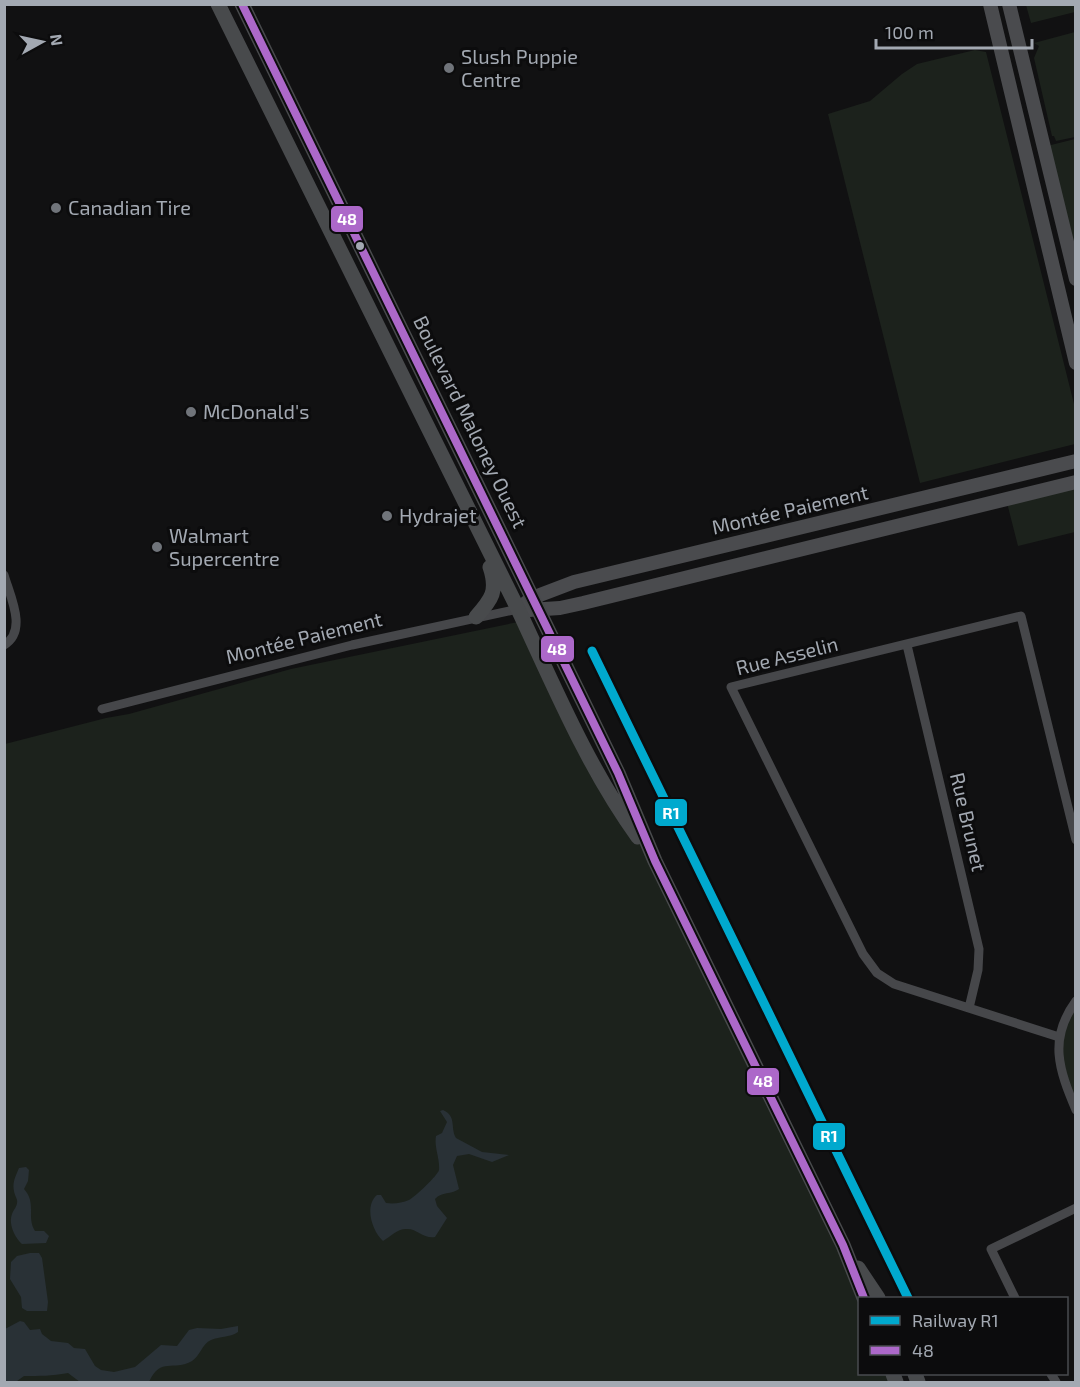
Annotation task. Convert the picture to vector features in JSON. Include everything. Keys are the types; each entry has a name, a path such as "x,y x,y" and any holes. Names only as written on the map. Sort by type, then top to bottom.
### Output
{"main road":[{"name":"Boulevard Maloney Ouest","path":"218,4 586,750 625,819 655,861"},
{"name":"Boulevard Maloney Ouest","path":"242,4 618,773 655,861 843,1245 863,1297"},
{"path":"990,4 1076,363"},
{"path":"1009,4 1076,279"},
{"name":"Montée Paiement","path":"536,604 574,582 1076,461"},
{"name":"Montée Paiement","path":"518,609 536,604 583,603 1076,482"},
{"path":"476,617 490,601 494,585 477,527"},
{"name":"Boulevard Maloney Ouest","path":"843,1245 877,1297"}],"street":[{"path":"4,575 16,626 13,638 4,645"},
{"name":"Montée Paiement","path":"102,709 352,645 518,609"},
{"name":"Rue Asselin","path":"1059,1037 884,979 870,964 731,687 1021,616 1076,840"},
{"name":"Rue Brunet","path":"907,645 979,949 978,970 969,1008"},
{"path":"1076,1001 1068,1012 1057,1049 1060,1067 1076,1110"},
{"path":"1014,1297 991,1250 1076,1208"}],"shaded area":[{"path":"1026,5 1075,5 1075,12 1031,23"},
{"path":"1075,32 1075,137 1056,141 1052,136 1034,58 1039,46 1034,43"},
{"path":"975,50 986,52 1075,408 1075,444 920,483 828,114 870,101 917,64"},
{"path":"1075,139 1076,265 1043,147"},
{"path":"1075,482 1075,532 1018,546 1006,499"},
{"path":"518,622 655,861 766,1090 860,1297 858,1375 893,1375 896,1382 5,1382 5,744 129,714 291,669"},
{"path":"1075,1001 1076,1102 1059,1060 1068,1013"},
{"path":"443,1110 452,1119 456,1138 482,1152 509,1155 492,1162 469,1154 457,1156 453,1165 459,1189 435,1199 437,1206 447,1218 435,1237 403,1229 383,1241 371,1218 373,1200 377,1195 381,1195 386,1203 409,1200 435,1176 439,1170 436,1136 442,1133 447,1122 440,1111"},
{"path":"26,1167 29,1170 28,1181 24,1189 30,1200 32,1226 35,1231 44,1231 49,1236 46,1243 22,1244 12,1226 11,1218 17,1202 14,1182 19,1168"},
{"path":"39,1253 42,1258 48,1302 47,1311 27,1311 22,1308 21,1297 10,1279 11,1262 17,1256"},
{"path":"20,1321 24,1322 30,1330 40,1329 42,1334 51,1341 68,1343 74,1348 85,1349 95,1366 101,1370 114,1372 135,1367 161,1345 177,1346 189,1330 238,1326 238,1332 208,1342 192,1361 158,1369 149,1382 80,1382 68,1373 24,1376 17,1381 5,1382 5,1329"}],"rail line":[{"name":"R1","path":"592,651 908,1297"}],"transit line":[{"name":"48","path":"242,4 618,773 655,861 843,1245 864,1297"}],"place":[{"name":"Slush Puppie Centre","path":"449,68"},
{"name":"Canadian Tire","path":"56,208"},
{"name":"McDonald's","path":"191,412"},
{"name":"Hydrajet","path":"387,516"},
{"name":"Walmart Supercentre","path":"157,547"}]}
